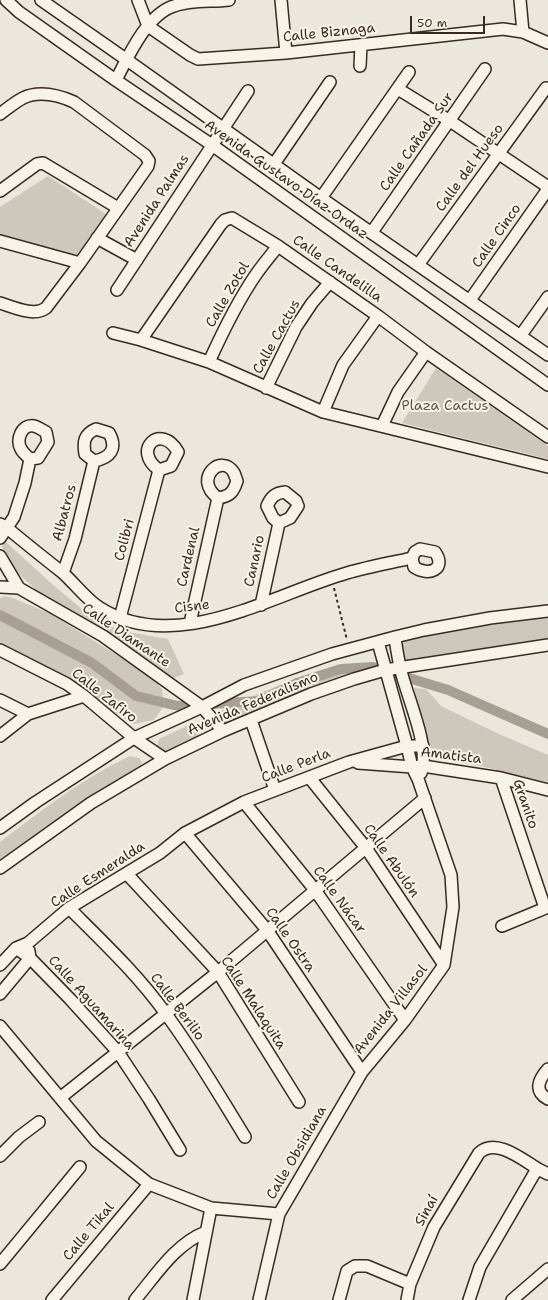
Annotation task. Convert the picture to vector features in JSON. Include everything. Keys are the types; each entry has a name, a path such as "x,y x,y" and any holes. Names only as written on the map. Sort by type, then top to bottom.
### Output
{"street":[{"name":"Avenida Gustavo Díaz Ordaz","path":"6,0 19,12 212,145 548,385"},
{"name":"Avenida Gustavo Díaz Ordaz","path":"41,0 321,198 548,355"},
{"path":"138,0 148,26"},
{"path":"116,80 148,26 159,14 172,6 229,0"},
{"path":"281,0 286,53"},
{"path":"520,0 523,32"},
{"name":"Calle Biznaga","path":"148,26 198,59 286,53 503,29 523,32 548,43"},
{"path":"360,66 361,45"},
{"name":"Calle Cañada Sur","path":"372,232 485,69"},
{"path":"321,198 409,72"},
{"path":"274,164 330,82"},
{"name":"Calle del Hueso","path":"418,265 546,88"},
{"path":"398,89 450,121 548,188"},
{"name":"Avenida Palmas","path":"117,290 248,91"},
{"path":"0,114 24,98 37,94 54,95 67,99 74,102 145,155 149,161 148,166 80,263 46,308 41,312 32,312 0,303"},
{"path":"0,191 37,164 43,163 118,208"},
{"name":"Calle Cinco","path":"470,300 548,188"},
{"name":"Calle Candelilla","path":"141,340 225,220 232,218 278,246 330,282 426,352 548,437"},
{"path":"97,238 136,260"},
{"path":"0,241 80,263"},
{"name":"Calle Zotol","path":"209,362 238,303 257,273 278,246"},
{"name":"Calle Cactus","path":"266,388 296,327 312,303 330,282"},
{"path":"521,335 548,297"},
{"path":"323,412 343,365 378,316"},
{"path":"113,333 141,340 209,362 323,412 548,467"},
{"path":"382,426 398,392 426,352"},
{"path":"0,538 3,525 14,517 16,512 30,458"},
{"name":"Albatros","path":"63,573 75,539 94,461"},
{"name":"Colibri","path":"120,618 159,470"},
{"name":"Cardenal","path":"190,623 218,498"},
{"name":"Canario","path":"261,605 279,523"},
{"name":"Cisne","path":"3,525 63,573 100,608 133,623 150,626 216,620 346,573 412,558"},
{"path":"0,556 19,588"},
{"name":"Calle Diamante","path":"0,587 19,588 103,636 202,707 222,731"},
{"name":"Avenida Federalismo","path":"0,828 36,802 134,738 202,707 244,685 317,659 395,637 424,630 548,611"},
{"path":"395,637 400,668 423,746 423,766 418,779"},
{"name":"Avenida Villasol","path":"362,1072 405,1020 444,965 453,907 451,875 425,798 412,767 378,642"},
{"name":"Avenida Federalismo","path":"0,868 91,803 165,759 222,731 311,694 385,670 548,645"},
{"name":"Calle Zafiro","path":"0,650 67,684 84,696 134,738 165,759"},
{"path":"0,736 28,714 84,696"},
{"path":"0,700 28,714"},
{"path":"251,720 276,790"},
{"name":"Calle Perla","path":"185,833 244,802 349,762 407,746 423,746"},
{"name":"Amatista","path":"349,762 412,767 423,766 501,778 548,790"},
{"name":"Calle Abulón","path":"309,777 366,848 444,965"},
{"name":"Granito","path":"501,778 546,908"},
{"path":"60,1098 218,972 425,798"},
{"name":"Calle Nácar","path":"244,802 314,890 405,1020"},
{"name":"Calle Esmeralda","path":"0,965 16,948 28,943 69,908 160,853 185,833"},
{"name":"Calle Ostra","path":"185,833 267,930 362,1072"},
{"name":"Calle Malaquita","path":"127,874 218,972 299,1102"},
{"name":"Calle Berilio","path":"69,908 115,953 165,1013 197,1059 245,1137"},
{"path":"502,926 546,908"},
{"path":"0,994 30,958 28,943"},
{"name":"Calle Aguamarina","path":"16,948 30,958 118,1052 180,1150"},
{"name":"Calle Obsidiana","path":"0,1026 96,1141 149,1184 211,1208 280,1214 362,1072"},
{"path":"548,1069 540,1078 538,1087 541,1093 548,1099"},
{"path":"0,1156 19,1137 39,1122"},
{"name":"Sinaí","path":"407,1300 410,1284 434,1227 479,1153 483,1149 489,1147 502,1148 543,1172"},
{"path":"0,1264 80,1167"},
{"path":"469,1300 480,1267 534,1174 543,1172"},
{"name":"Calle Tikal","path":"52,1300 149,1184"},
{"path":"193,1300 211,1208"},
{"path":"259,1300 280,1214"},
{"path":"135,1300 176,1250 193,1238 206,1232"},
{"path":"339,1300 347,1271 355,1266 367,1266 410,1284"},
{"path":"512,1300 548,1269"}],"path":[{"path":"332,579 350,650"}],"green space":[{"path":"48,176 106,214 77,256 0,236 0,207"},
{"name":"Plaza Cactus","path":"436,368 548,446 548,459 402,423"},
{"path":"6,542 52,584 96,621 123,631 168,639 184,674 171,679 46,599 18,573 3,551 2,545"},
{"path":"4,596 10,597 51,614 149,675 162,689 164,706 154,720 134,724 112,711 57,673 0,642 0,598"},
{"path":"548,611 548,645 400,667 395,637"},
{"path":"342,664 348,665 352,671 345,678 225,726 217,716 222,710 287,682"},
{"path":"414,688 426,689 441,706 499,734 548,755 548,788 529,783 494,769 454,761 436,754 429,747 426,739"},
{"path":"193,724 200,731 197,738 166,755 156,749 159,739"},
{"path":"130,756 139,758 142,762 140,767 0,860 0,842 79,785"}],"waterway":[{"path":"0,615 92,663 136,696 178,706 260,701 297,683 341,669 373,667 448,690 548,734"}]}
